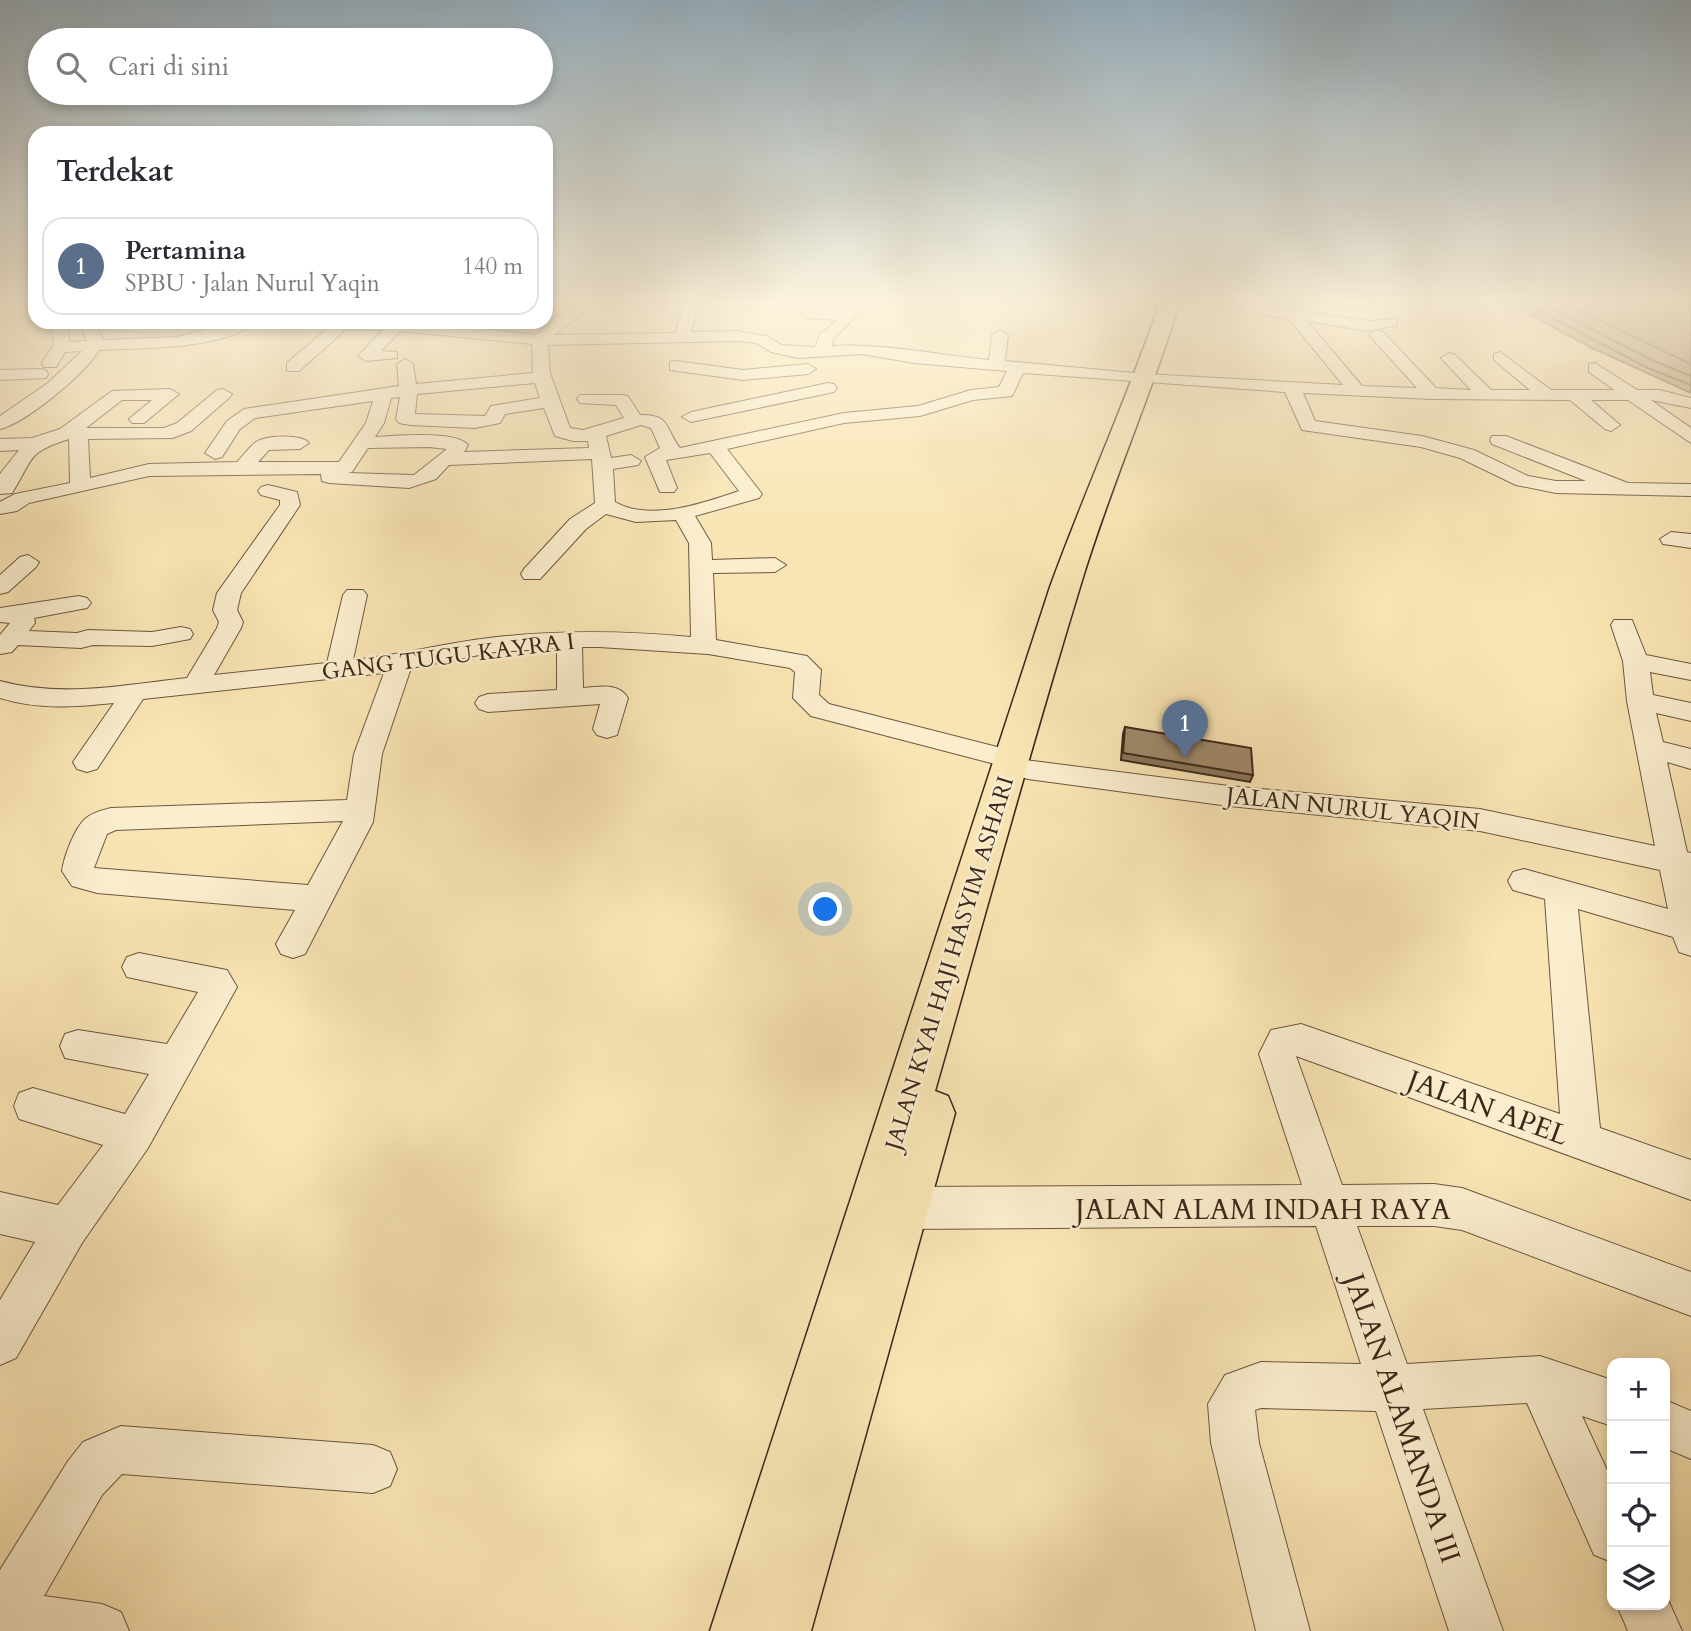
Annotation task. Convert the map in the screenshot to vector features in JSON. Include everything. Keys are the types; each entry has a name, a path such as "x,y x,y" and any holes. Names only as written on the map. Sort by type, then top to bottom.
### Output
{"main road":[{"name":"JALAN KYAI HAJI HASYIM ASHARI","path":"776,1631 889,1208 986,870 1038,706 1077,604 1153,379"},
{"name":"JALAN KYAI HAJI HASYIM ASHARI","path":"745,1631 889,1208"}],"street":[{"path":"27,378 99,388"},
{"path":"0,424 47,378"},
{"path":"0,407 51,378"},
{"path":"404,378 410,401 404,418 408,420 451,420 462,424 488,421 494,419 495,412 500,409 551,402"},
{"path":"215,453 233,425 250,413 408,390 531,378"},
{"path":"543,378 562,432 600,451 631,461"},
{"path":"818,378 853,408"},
{"path":"667,488 655,457 671,450 683,454 844,418 920,411 971,395 1006,392 1012,378"},
{"path":"1143,378 1292,388 1346,409 1357,391"},
{"path":"1346,378 1357,391 1482,395 1664,395 1691,402"},
{"path":"1417,378 1432,394"},
{"path":"1467,378 1496,414"},
{"path":"1526,378 1547,395"},
{"path":"1609,378 1691,438"},
{"path":"691,417 828,388"},
{"path":"1292,388 1303,420 1308,426 1422,442 1467,454 1523,481 1556,486 1619,487 1646,491 1691,490"},
{"path":"73,433 118,395 170,394 139,432"},
{"path":"0,445 34,444 73,433 175,432 223,394"},
{"path":"34,444 10,474 5,502 149,470 345,467 380,411 383,395"},
{"path":"1574,395 1611,425"},
{"path":"586,399 615,398 632,415 656,422 671,450"},
{"path":"244,468 264,445 304,439 333,402"},
{"path":"605,505 600,451 604,428 632,415 648,403"},
{"path":"73,433 80,485 83,486"},
{"path":"361,443 429,440 459,445 450,458"},
{"path":"1499,440 1619,487"},
{"path":"605,505 628,515 682,512 752,494 716,448"},
{"path":"334,468 329,477 381,482 421,479 444,458 600,451"},
{"path":"195,686 229,628 231,622 225,610 229,593 292,500 316,495 360,494 381,482"},
{"path":"268,491 290,496 292,500"},
{"path":"531,574 578,524 605,505"},
{"path":"682,512 699,538 704,647"},
{"path":"0,587 28,562"},
{"path":"701,567 775,565"},
{"path":"338,670 355,594"},
{"path":"7,629 79,603"},
{"path":"1524,881 1690,935 1678,807 1652,750 1640,701 1636,661 1623,625"},
{"path":"7,629 81,641 88,637 152,639 181,634"},
{"name":"GANG TUGU KAYRA I","path":"3,694 60,700 400,663 454,651 569,640 615,639 704,647 803,664 809,673 805,693 808,702 827,713 1020,764"},
{"path":"569,640 570,696"},
{"path":"1636,661 1691,672"},
{"path":"293,944 354,832 368,754 400,663"},
{"path":"87,762 135,692"},
{"path":"488,703 570,696 613,696 614,705 607,729"},
{"path":"1640,701 1691,712"},
{"path":"1652,750 1691,759"},
{"name":"JALAN NURUL YAQIN","path":"1020,764 1229,796 1480,820 1683,863"},
{"path":"318,899 97,881 83,877 78,872 79,862 95,827 111,820 360,810"},
{"path":"1560,892 1583,1142"},
{"path":"0,1342 20,1302 66,1228 134,1135 219,991 219,984 215,980 139,967"},
{"name":"JALAN APEL","path":"1284,1041 1301,1040 1691,1180"},
{"name":"JALAN ALAMANDA III","path":"1284,1041 1278,1054 1476,1631"},
{"path":"78,1046 177,1062"},
{"path":"33,1106 134,1135"},
{"name":"JALAN ALAM INDAH RAYA","path":"889,1208 1434,1205 1462,1209 1691,1294"},
{"path":"0,1213 66,1228"},
{"path":"1540,1379 1607,1526"},
{"path":"1283,1631 1235,1443 1231,1404 1241,1391 1261,1385 1394,1388 1540,1379 1607,1401"},
{"path":"1670,1426 1691,1435"},
{"path":"102,1631 1,1618 85,1478 100,1459 121,1450 373,1469"},
{"path":"1645,1610 1655,1631"}],"water":[{"path":"1658,378 1691,378 1691,393"}],"building":[{"path":"1125,727 1251,748 1253,775 1123,753"}],"place":[{"name":"Pertamina","path":"1185,758"}]}
